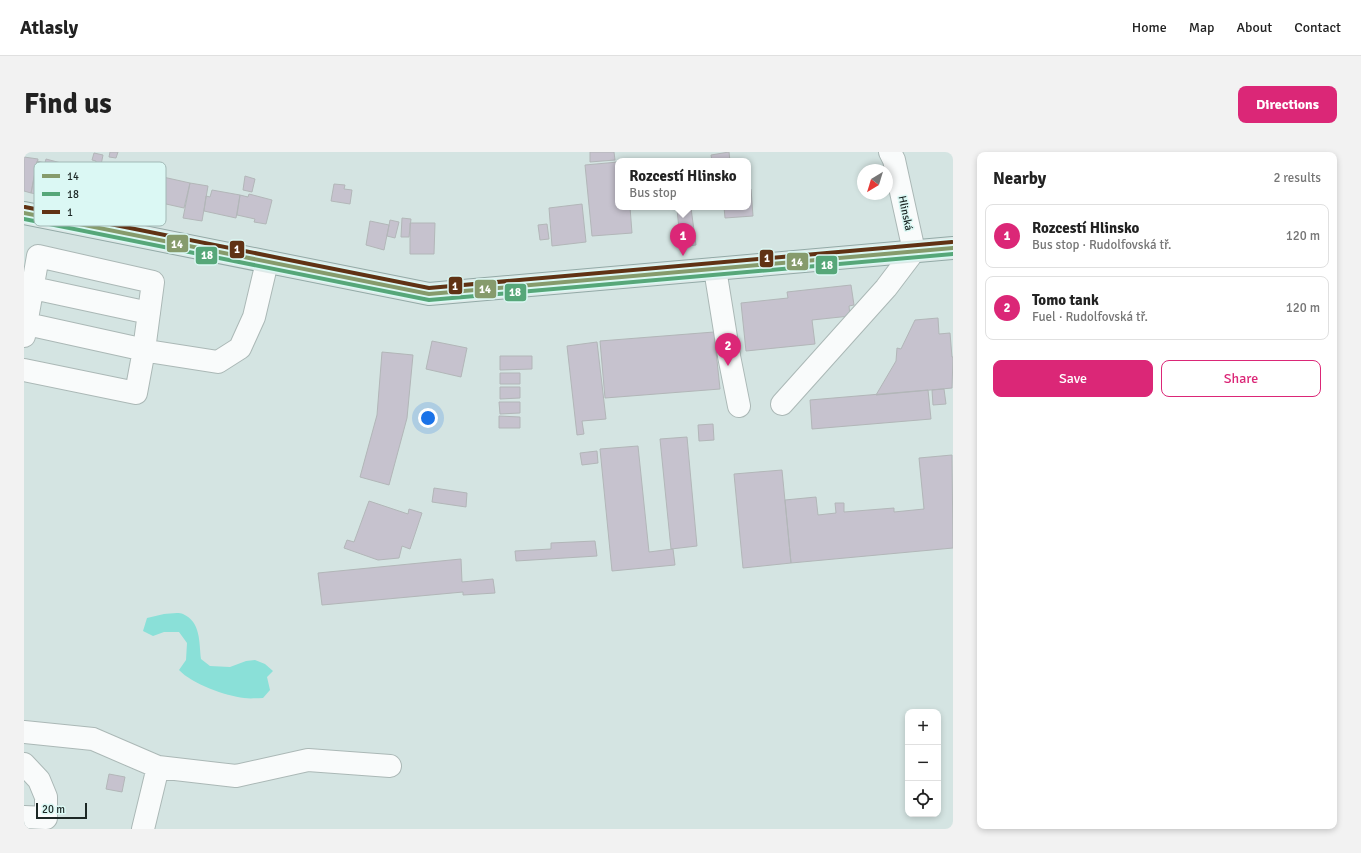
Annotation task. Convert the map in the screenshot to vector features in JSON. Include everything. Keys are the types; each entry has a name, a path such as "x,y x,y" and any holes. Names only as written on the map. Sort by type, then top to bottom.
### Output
{"main road":[{"path":"24,213 34,215"},
{"path":"88,226 430,294 914,251 953,249"}],"street":[{"name":"Hlinská","path":"890,152 894,160 914,251"},
{"path":"782,404 886,288 914,251"},
{"path":"24,370 136,392 144,350 153,282 38,256 25,330 144,350 218,362 240,348 254,317 267,262"},
{"path":"715,269 730,362 739,406"},
{"path":"32,288 149,313"},
{"path":"24,732 93,739 158,767 236,776 308,760 390,766"},
{"path":"24,764 39,780 46,797 50,824 24,817"},
{"path":"143,829 158,767"}],"water":[{"path":"181,613 193,622 198,633 201,659 210,666 230,667 246,661 255,660 265,664 273,671 267,677 270,690 263,698 237,697 219,692 192,680 185,675 179,670 186,660 187,643 179,632 164,632 153,636 143,631 147,618 164,614"}],"building":[{"path":"110,152 118,152 116,158 109,157"},
{"path":"590,152 614,152 615,160 590,162"},
{"path":"729,152 730,158 712,158 711,155"},
{"path":"94,153 103,155 102,162 92,160"},
{"path":"24,157 38,159 37,162 34,162 34,178 31,193 24,191"},
{"path":"46,159 57,162 45,162"},
{"path":"615,162 615,210 630,210 632,233 592,236 585,165"},
{"path":"245,176 255,179 252,192 243,190"},
{"path":"34,177 34,194 31,193"},
{"path":"166,178 190,183 184,208 166,204"},
{"path":"190,183 208,186 202,221 183,218"},
{"path":"334,184 345,185 344,189 352,190 350,204 331,201"},
{"path":"751,189 753,216 725,218 724,210 751,210"},
{"path":"212,190 240,195 236,218 204,211 206,196 210,197"},
{"path":"249,194 272,200 266,224 254,222 255,219 237,215 240,195 248,197"},
{"path":"582,204 586,242 552,246 549,208"},
{"path":"677,210 691,210 696,245 681,247"},
{"path":"402,218 411,219 409,237 401,237"},
{"path":"390,220 399,222 395,238 387,236"},
{"path":"370,221 389,225 384,250 366,245"},
{"path":"410,223 435,223 434,254 410,254"},
{"path":"547,224 549,239 540,240 538,225"},
{"path":"851,285 854,305 849,306 850,316 812,320 815,344 746,351 741,303 788,298 787,292"},
{"path":"938,318 939,334 950,333 953,357 952,388 876,395 896,361 897,348 901,349 915,320"},
{"path":"714,332 720,389 605,398 600,341"},
{"path":"432,341 467,348 461,377 426,369"},
{"path":"597,342 606,419 582,421 584,434 577,435 567,346"},
{"path":"382,352 413,355 407,418 389,485 360,477 377,415"},
{"path":"500,356 532,356 532,369 500,370"},
{"path":"500,373 520,373 520,384 500,384"},
{"path":"500,387 520,387 520,398 500,399"},
{"path":"944,389 946,404 933,405 932,390"},
{"path":"928,390 931,419 812,429 810,400"},
{"path":"499,402 520,402 520,413 500,414"},
{"path":"499,416 520,417 520,428 499,428"},
{"path":"713,424 714,440 699,441 698,425"},
{"path":"687,437 697,546 671,549 660,439"},
{"path":"638,446 649,552 673,549 675,565 612,571 600,449"},
{"path":"597,451 598,463 582,465 580,453"},
{"path":"952,455 953,548 791,563 785,500 816,497 818,515 836,513 835,503 844,503 844,512 894,508 894,512 924,509 919,458"},
{"path":"782,470 791,563 743,568 734,474"},
{"path":"434,488 467,493 466,507 432,502"},
{"path":"369,501 408,514 409,509 422,513 410,549 402,546 399,558 378,560 344,548 347,540 354,542"},
{"path":"595,541 597,556 516,561 515,551 551,549 551,543"},
{"path":"461,559 462,582 493,579 495,593 463,595 463,592 322,605 318,573"},
{"path":"109,774 125,777 122,792 106,789"}],"transit line":[{"name":"1","path":"25,207 34,209"},
{"name":"14","path":"24,213 34,215"},
{"name":"18","path":"24,219 34,221"},
{"name":"18","path":"59,226 429,300 953,254"},
{"name":"14","path":"89,226 429,294 953,248"},
{"name":"1","path":"120,226 429,288 952,242"}],"place":[{"name":"Rozcestí Hlinsko","path":"683,256"},
{"name":"Tomo tank","path":"728,366"}]}
